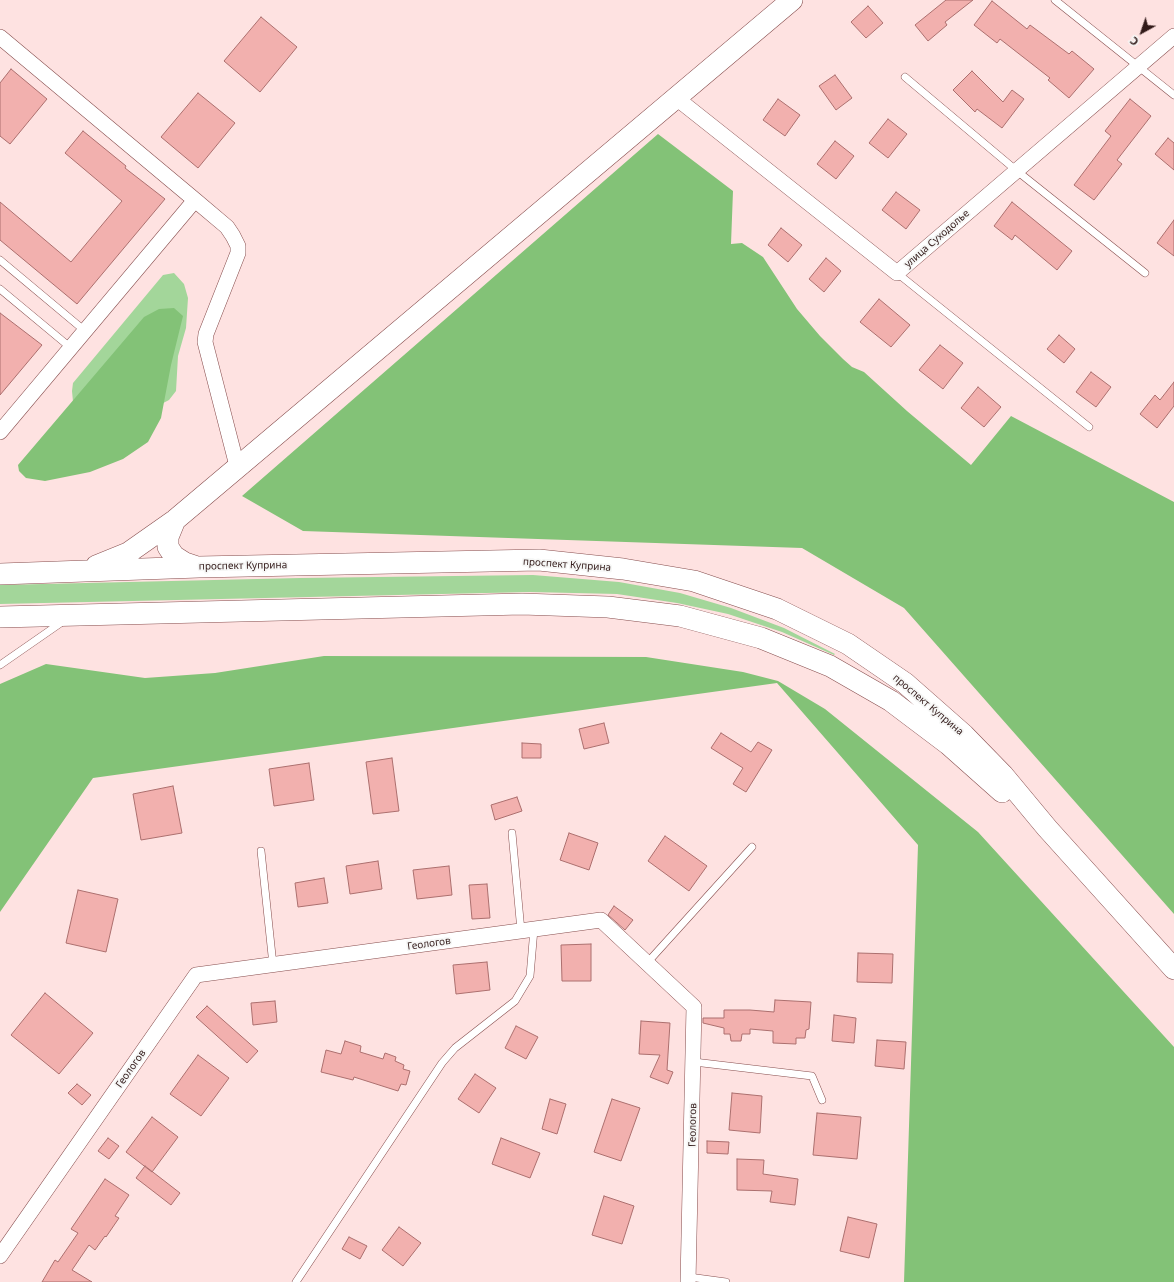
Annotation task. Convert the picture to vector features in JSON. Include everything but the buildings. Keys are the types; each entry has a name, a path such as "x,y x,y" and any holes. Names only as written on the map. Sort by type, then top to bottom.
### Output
{"main road":[{"path":"69,573 102,564 128,553 175,520 237,466 792,0"},
{"path":"175,520 168,537 168,547 174,556 184,563 199,567"},
{"name":"проспект Куприна","path":"0,574 69,573 199,567 539,560 623,569 694,581 777,609 848,644 905,683 964,734 1003,775 1047,828 1174,969"},
{"name":"проспект Куприна","path":"0,618 522,604 608,607 680,616 761,638 830,666 891,701 948,744 1047,828"}],"street":[{"name":"улица Суходолье","path":"675,97 897,273 1174,36"},
{"path":"0,37 227,227 238,246 238,253 206,334 205,342 237,466"},
{"path":"0,432 195,200"},
{"name":"Геологов","path":"0,1256 196,975 601,920 694,1007 689,1280"}],"lane":[{"path":"1055,0 1174,95"},
{"path":"906,77 1016,171 1145,273"},
{"path":"0,260 85,331"},
{"path":"897,273 1089,427"},
{"path":"0,289 70,348"},
{"path":"0,665 70,616"},
{"path":"296,1282 442,1063 455,1048 515,1001 530,976 527,930 512,833"},
{"path":"647,963 752,847"},
{"path":"261,851 273,965"},
{"path":"694,1062 812,1076 822,1100"},
{"path":"689,1280 726,1282"}],"green space":[{"path":"658,134 733,191 731,244 742,243 763,257 797,309 820,336 843,359 852,367 864,372 907,411 971,465 1011,416 1174,502 1174,914 904,608 802,548 303,531 242,496"},
{"path":"174,273 184,284 188,298 186,328 178,356 176,391 169,400 150,410 75,423 72,391 73,383 163,275"},
{"path":"174,308 183,316 171,365 161,418 148,442 123,459 90,472 45,481 26,478 19,471 18,465 144,317 159,309"},
{"path":"533,575 619,582 680,593 731,608 784,628 835,654 834,655 782,632 728,614 677,603 617,594 530,592 0,604 0,585 300,578"},
{"path":"324,656 646,657 743,672 778,681 825,709 978,832 1174,1047 1174,1282 904,1282 918,845 777,683 93,778 0,912 0,684 46,664 145,678 215,673"}]}
